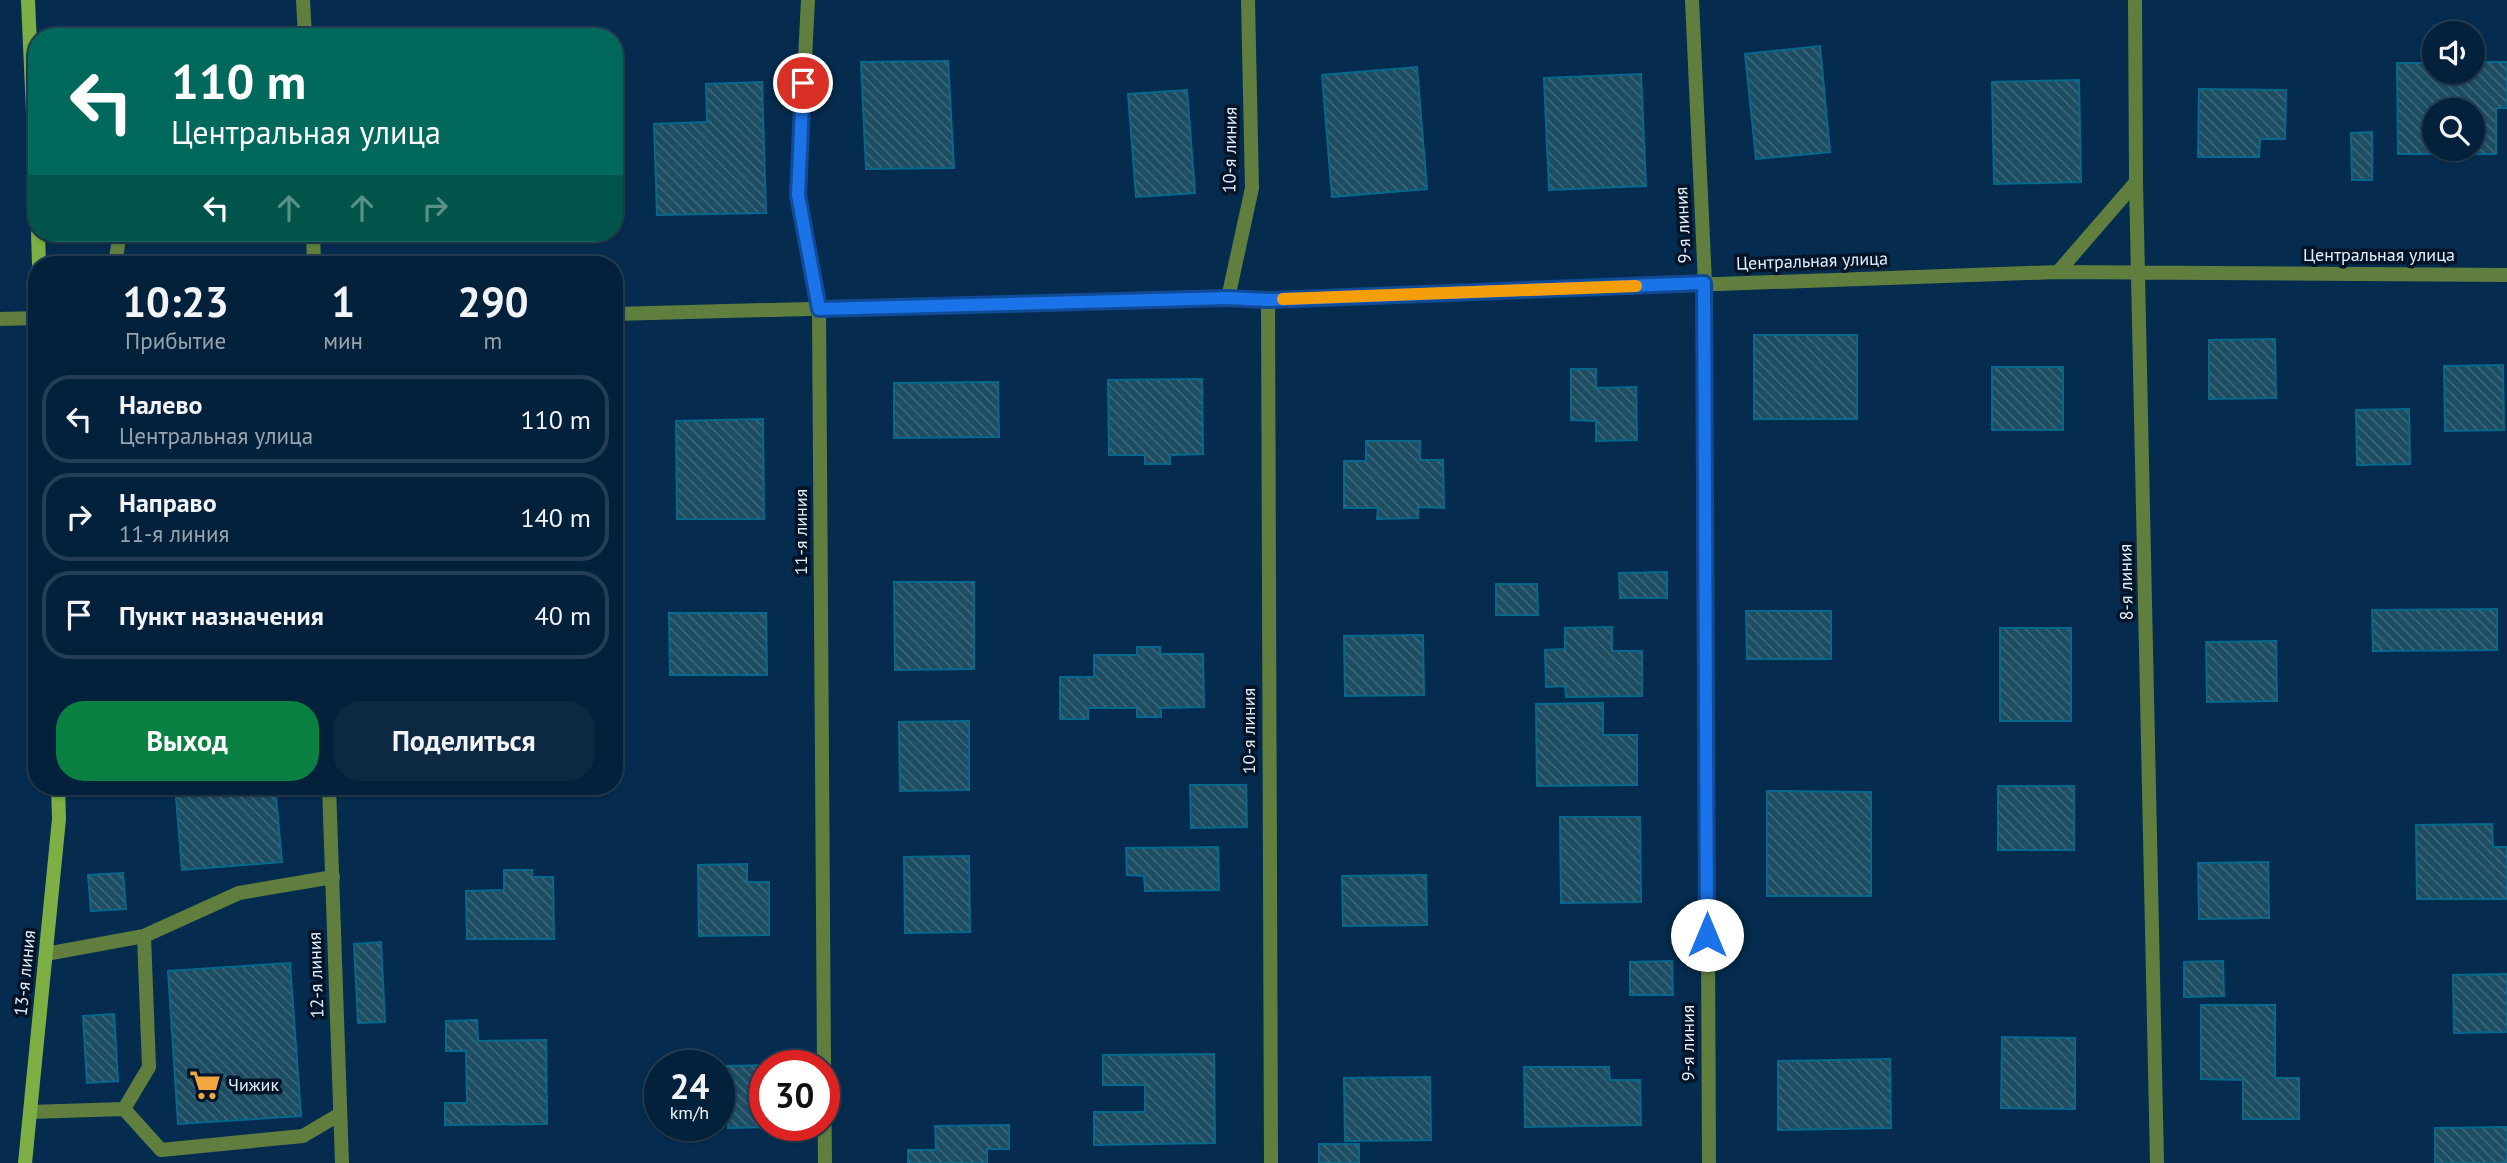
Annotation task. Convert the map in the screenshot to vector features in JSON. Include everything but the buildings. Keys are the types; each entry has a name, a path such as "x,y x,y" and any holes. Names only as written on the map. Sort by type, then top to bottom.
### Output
{"street":[{"path":"28,0 29,28"},
{"path":"303,0 305,28"},
{"name":"11-я линия","path":"808,0 798,195 819,309 824,1050"},
{"name":"10-я линия","path":"1228,298 1252,188 1248,0"},
{"name":"9-я линия","path":"1692,0 1704,283 1709,1163"},
{"name":"8-я линия","path":"2135,0 2136,182 2157,1163"},
{"path":"2058,272 2136,182"},
{"name":"Центральная улица","path":"623,314 1228,298 1268,300 2058,272 2507,275"},
{"name":"10-я линия","path":"1268,300 1271,1163"},
{"path":"0,319 28,318"},
{"name":"13-я линия","path":"25,1163 59,819 58,795"},
{"name":"12-я линия","path":"330,795 342,1163"},
{"path":"46,954 144,936 239,893 333,877"},
{"path":"124,1109 149,1067 144,936"},
{"path":"30,1112 124,1109 161,1150 303,1136 340,1114"},
{"name":"11-я линия","path":"825,1141 825,1163"}],"slow traffic":[{"path":"1283,299 1636,286"}],"place":[{"name":"Чижик","path":"205,1085"}],"route":[{"path":"803,83 798,195 819,309 1228,298 1268,300 1704,283 1707,935"}]}
